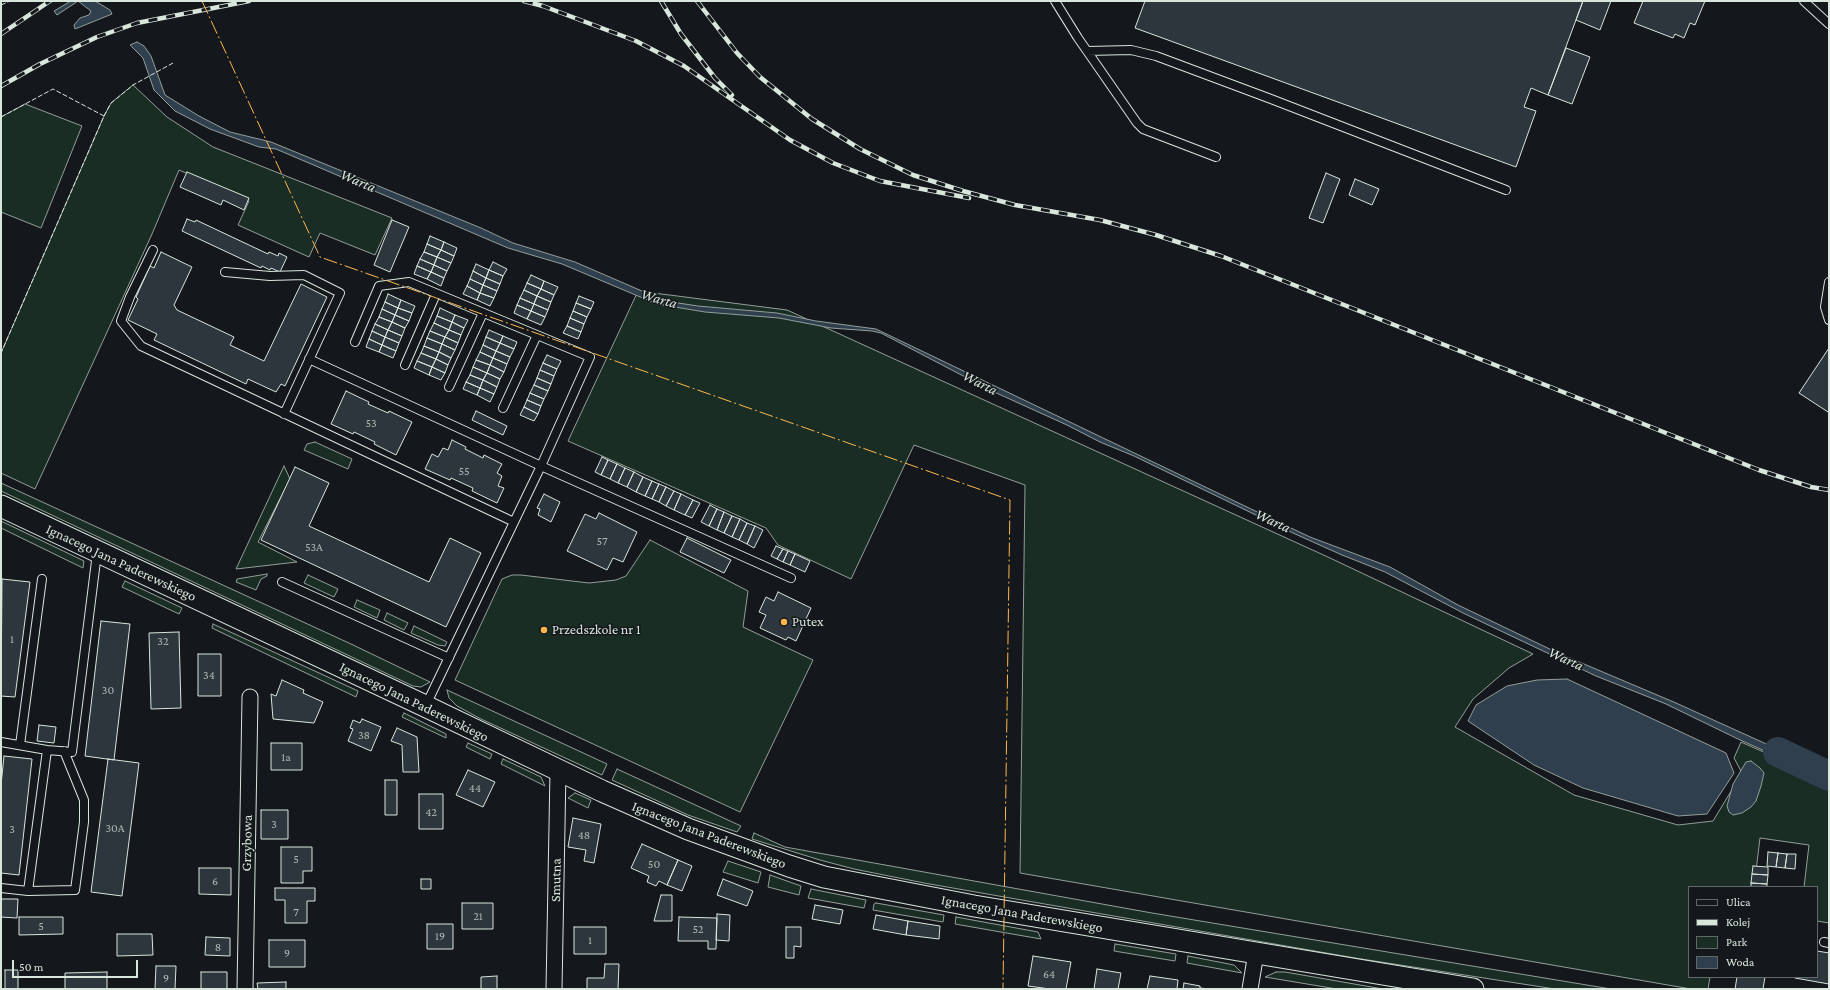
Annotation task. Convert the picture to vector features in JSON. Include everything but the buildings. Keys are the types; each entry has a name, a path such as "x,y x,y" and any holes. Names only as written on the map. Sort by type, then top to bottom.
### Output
{"main road":[{"name":"Ignacego Jana Paderewskiego","path":"1,506 425,706 558,771 688,829 738,849 824,877 974,906 1473,989"}],"street":[{"name":"Grzybowa","path":"244,989 250,697"},
{"name":"Smutna","path":"554,989 558,771"},
{"path":"1250,989 1256,953"}],"lane":[{"path":"1055,1 1087,51 1143,129 1216,157"},
{"path":"1804,1 1829,24"},
{"path":"1087,51 1132,50 1156,56 1506,190"},
{"path":"154,250 130,297 121,321 141,346 514,522"},
{"path":"225,272 270,276 304,275 340,293 284,414"},
{"path":"355,342 379,286 408,282 590,357 541,466 425,706"},
{"path":"1829,282 1825,307 1829,320"},
{"path":"405,365 436,294"},
{"path":"449,387 482,313"},
{"path":"503,408 537,335"},
{"path":"309,359 541,466 791,578"},
{"path":"1,742 47,750 72,752 97,552"},
{"path":"20,745 42,579"},
{"path":"282,582 449,658"},
{"path":"28,891 47,750"},
{"path":"1,888 28,891 74,890 84,822 84,800 64,751"}],"green space":[{"path":"133,85 167,117 213,147 392,218 375,255 320,233 309,257 238,225 249,201 179,170 152,234 35,489 1,473 1,353 104,116 111,103"},
{"path":"25,104 82,126 41,228 1,212 1,117"},
{"path":"638,291 787,310 1330,558 1533,654 1509,668 1473,699 1455,727 1574,795 1678,825 1713,821 1742,773 1734,758 1741,742 1829,781 1829,923 1818,921 1818,886 1804,886 1809,845 1760,838 1754,886 1688,886 1688,978 1710,978 1708,989 1691,989 1020,873 1025,485 914,445 851,579 778,545 766,528 568,441"},
{"path":"315,442 352,459 348,469 304,450 307,444"},
{"path":"284,466 290,479 258,542 297,562 236,569"},
{"path":"1,483 351,644 430,682 421,687 413,686 1,491"},
{"path":"1,521 84,561 83,568 1,528"},
{"path":"650,540 748,591 743,627 813,660 740,812 455,680 502,579 512,575 521,575 589,583 616,580 626,576"},
{"path":"267,574 267,576 261,579 256,590 236,582 237,579"},
{"path":"308,575 338,589 334,597 304,583"},
{"path":"125,581 182,608 179,614 122,587"},
{"path":"357,600 380,610 377,618 354,607"},
{"path":"387,613 408,623 404,630 384,620"},
{"path":"213,624 358,691 356,697 212,628"},
{"path":"414,626 447,642 445,646 438,645 411,633"},
{"path":"447,690 607,764 602,775 481,719 457,706 449,698"},
{"path":"404,713 446,734 446,738 402,717"},
{"path":"468,743 492,754 490,759 466,747"},
{"path":"503,759 541,777 545,786 501,764"},
{"path":"617,769 741,826 737,832 688,815 612,780"},
{"path":"575,793 591,800 588,808 568,798"},
{"path":"754,833 785,847 1152,913 1611,989 1555,989 1355,958 924,883 854,869 820,860 752,839"},
{"path":"728,861 761,872 758,883 723,872"},
{"path":"770,875 801,886 799,895 768,887"},
{"path":"811,889 866,900 864,908 808,898"},
{"path":"876,903 944,915 943,922 873,910 874,904"},
{"path":"956,917 1038,932 1041,939 955,924"},
{"path":"1115,944 1176,954 1175,961 1114,951"},
{"path":"1188,956 1234,965 1242,973 1187,963"},
{"path":"1276,972 1285,972 1383,989 1337,989 1265,977"}],"water":[{"path":"71,1 78,1 57,15 54,11"},
{"path":"78,1 95,1 110,10 112,14 75,29 74,25 80,18 89,15 91,11"},
{"path":"137,42 144,46 151,56 165,95 199,116 230,132 271,142 481,228 513,243 575,262 665,301 698,306 777,313 816,321 876,329 1310,537 1390,567 1458,605 1558,653 1676,703 1817,767 1814,773 1738,739 1666,704 1596,676 1465,614 1385,572 1293,533 1134,456 1100,442 1067,425 992,391 881,333 831,328 779,318 705,312 657,304 562,264 508,248 276,149 259,147 210,129 175,111 154,90 143,58 130,45"},
{"path":"1567,679 1726,753 1734,773 1707,814 1678,816 1583,788 1534,765 1468,721 1476,705 1507,686 1537,680"},
{"path":"1751,761 1764,773 1756,801 1751,807 1742,813 1733,815 1729,812 1727,806 1733,784 1746,762"}],"waterway":[{"name":"Warta","path":"1778,752 1829,776"}],"railway":[{"path":"1,34 50,1"},
{"path":"1,86 40,64 97,37 137,23 249,1"},
{"path":"524,1 543,6 636,41 684,66 790,140 833,163 880,181 969,198"},
{"path":"661,1 681,34 715,78 732,95"},
{"path":"697,1 737,53 760,77 812,119 860,149 913,175 963,191 1015,205 1100,220 1156,235 1221,256 1759,470 1811,487 1829,490"}],"fence":[{"path":"1,5 10,1"},
{"path":"104,116 111,103 133,85 173,63"},
{"path":"1,117 53,89 104,116 1,353"}],"power":[{"path":"202,1 320,257 1010,500 1003,989"}],"place":[{"name":"Putex","path":"784,622"},
{"name":"Przedszkole nr 1","path":"544,630"}]}
